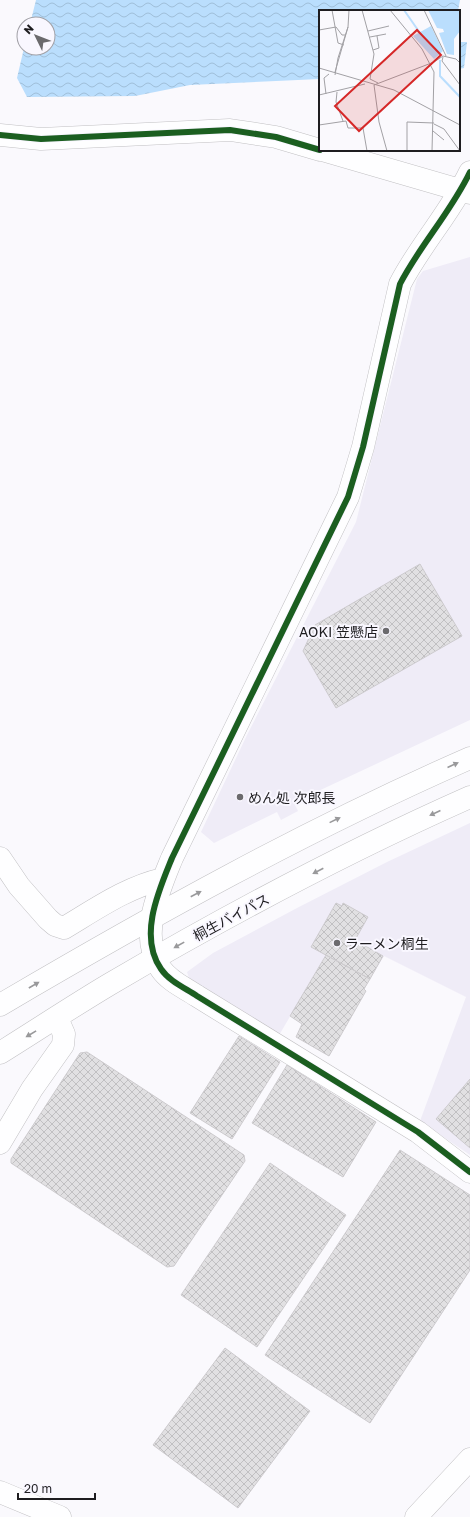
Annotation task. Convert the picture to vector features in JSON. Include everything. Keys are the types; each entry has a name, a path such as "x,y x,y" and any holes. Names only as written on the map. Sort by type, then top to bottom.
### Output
{"main road":[{"path":"0,135 41,139 230,130 276,137 319,149"},
{"path":"325,151 467,185 400,284 362,447 348,497 172,858 154,902 152,938 156,958 161,968 175,982 418,1132 470,1172"},
{"path":"0,1005 152,918 303,837 384,796 470,758"},
{"name":"桐生バイパス","path":"0,1053 110,984 238,912 390,834 470,797"},
{"path":"0,858 19,886 48,918 55,925 64,928 128,890 145,883 163,879"},
{"path":"0,1143 32,1089 63,1045 64,1034 57,1018"},
{"path":"416,1517 470,1460"},
{"path":"0,1492 60,1517"}],"shaded area":[{"path":"470,257 470,720 297,801 294,803 298,811 281,820 277,812 214,843 201,832 247,735 356,522 417,279 423,271"},
{"path":"470,823 470,1155 420,1121 466,997 384,956 370,979 326,955 278,1037 190,981 187,972 213,953 297,908 387,862"}],"water":[{"path":"36,0 460,0 458,10 319,10 319,79 190,85 135,96 27,97 17,78 22,56 56,56 56,16 32,16"},
{"path":"460,42 467,42 464,68 460,69"}],"building":[{"name":"AOKI 笠懸店","path":"420,564 462,636 336,708 303,651 315,625"},
{"name":"ラーメン桐生","path":"336,903 342,906 343,903 368,917 355,940 383,956 370,979 311,947"},
{"path":"326,955 370,979 364,989 366,991 329,1056 296,1037 302,1024 290,1016"},
{"path":"239,1036 280,1062 232,1139 190,1113"},
{"path":"87,1052 244,1155 245,1161 174,1266 167,1267 11,1163 11,1159 80,1053"},
{"path":"287,1065 376,1122 343,1177 252,1123"},
{"path":"470,1079 470,1148 436,1119"},
{"path":"400,1150 470,1195 470,1270 370,1423 265,1355"},
{"path":"270,1163 346,1215 257,1347 181,1295"},
{"path":"225,1348 310,1411 238,1508 153,1445"}],"cycle path":[{"path":"0,135 41,139 230,130 276,137 319,150"},
{"path":"470,172 454,201 400,284 363,447 348,497 172,858 157,898 151,928 151,942 154,956 164,973 173,981 418,1132 470,1172"}],"place":[{"name":"AOKI 笠懸店","path":"386,631"},
{"name":"めん処 次郎長","path":"240,797"},
{"name":"ラーメン桐生","path":"337,943"}]}
